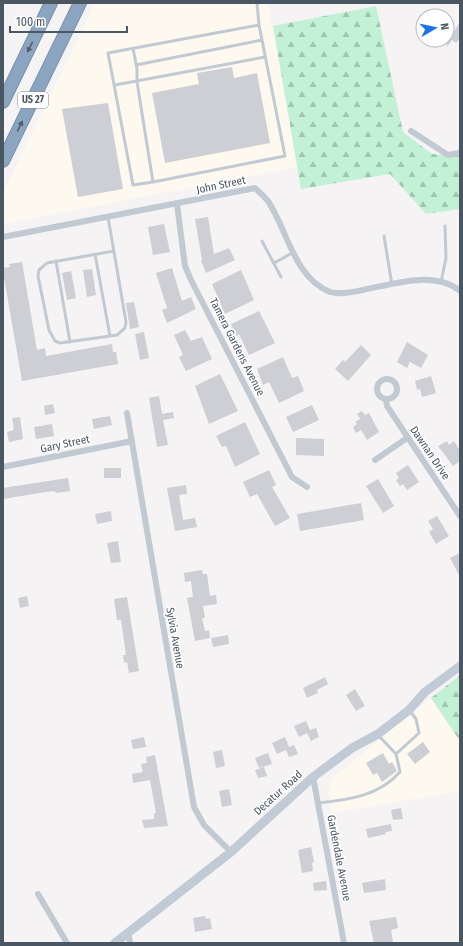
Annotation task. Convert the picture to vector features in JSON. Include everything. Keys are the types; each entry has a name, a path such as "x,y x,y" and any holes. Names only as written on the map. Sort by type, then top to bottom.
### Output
{"highway":[{"name":"US 27","path":"3,102 51,3"},
{"name":"US 27","path":"3,161 80,3"}],"street":[{"path":"411,131 448,155 460,153"},
{"name":"John Street","path":"3,237 255,188 267,200 294,252 310,278 330,292 348,293 392,284 428,280 441,282 460,290"},
{"name":"Tamera Gardens Avenue","path":"178,204 185,266 191,280 292,477 307,487"},
{"name":"Dawnan Drive","path":"386,400 387,406 407,438 460,516"},
{"name":"Sylvia Avenue","path":"127,413 194,808 204,825 231,852"},
{"path":"375,460 407,438"},
{"name":"Gary Street","path":"3,467 132,441"},
{"name":"Decatur Road","path":"115,943 231,852 313,777 352,748 378,734 409,710 425,692 460,666"},
{"name":"Gardendale Avenue","path":"313,777 344,943"},
{"path":"38,894 67,943"},
{"path":"128,932 130,943"}],"lane":[{"path":"257,3 259,25 285,156 133,185 108,53 259,25"},
{"path":"136,65 262,40"},
{"path":"133,48 153,182"},
{"path":"115,86 265,56"},
{"path":"108,217 114,250 126,322 121,332 110,336 60,343 51,336 38,276 42,266 47,263 114,250"},
{"path":"441,282 445,262 445,226"},
{"path":"384,236 392,284"},
{"path":"262,241 281,277"},
{"path":"274,263 294,252"},
{"path":"95,254 110,336"},
{"path":"56,261 70,342"},
{"path":"396,754 419,733 416,720 409,710"},
{"path":"318,803 364,796 392,781 400,772 396,754 378,734"}],"shaded area":[{"path":"95,3 268,3 298,167 3,224 3,193"},
{"path":"431,698 460,741 460,791 332,813 328,789 332,778"}],"green space":[{"path":"376,6 403,132 432,154 460,156 460,209 426,214 390,174 301,189 273,26"},
{"path":"460,675 460,741 431,698"}],"building":[{"path":"460,22 460,38 456,43 455,42 455,30"},
{"path":"232,67 234,78 257,73 270,143 165,163 152,93 199,84 197,73"},
{"path":"108,103 123,189 78,197 62,109"},
{"path":"208,217 214,254 229,248 235,260 206,273 201,261 195,219"},
{"path":"164,224 170,252 153,255 148,227"},
{"path":"22,262 37,350 45,348 46,356 112,344 113,352 116,352 118,364 22,381 3,268 10,267 9,264"},
{"path":"172,268 182,301 191,297 196,309 167,323 162,310 167,308 156,273"},
{"path":"92,269 96,295 87,297 83,270"},
{"path":"241,270 254,300 225,314 212,284"},
{"path":"71,271 76,298 67,300 62,273"},
{"path":"134,302 139,327 130,329 126,303"},
{"path":"259,311 275,343 249,355 239,334 236,336 231,324"},
{"path":"185,330 191,341 202,337 212,359 186,371 179,357 183,355 174,335"},
{"path":"144,332 149,358 140,360 135,334"},
{"path":"407,342 428,355 421,368 410,362 407,368 397,362"},
{"path":"361,345 371,355 348,381 335,369 343,360 345,362"},
{"path":"283,357 292,378 298,376 304,391 279,403 269,382 263,385 257,369"},
{"path":"220,374 238,411 209,424 195,386"},
{"path":"431,376 436,393 422,397 420,389 417,390 415,381"},
{"path":"159,396 162,414 173,412 174,418 163,420 168,445 157,447 149,398"},
{"path":"53,404 55,413 45,415 44,406"},
{"path":"312,405 319,420 293,432 286,417"},
{"path":"362,411 365,415 369,413 379,432 367,440 361,430 356,433 353,427 357,424 355,422 360,419 357,414"},
{"path":"110,416 112,425 94,429 92,419"},
{"path":"20,417 23,439 9,442 7,432 14,430 12,418"},
{"path":"245,422 260,454 235,467 226,446 222,447 216,436"},
{"path":"52,424 54,436 36,439 34,427"},
{"path":"296,438 324,439 324,456 296,455"},
{"path":"447,441 449,445 454,441 460,451 460,461 453,466 438,446"},
{"path":"408,465 419,482 407,490 403,484 400,486 396,480 399,478 396,473"},
{"path":"104,468 121,468 121,478 104,478"},
{"path":"269,470 276,485 272,487 290,518 275,526 257,494 250,497 243,482"},
{"path":"68,478 70,491 56,493 55,491 46,492 3,499 3,488"},
{"path":"378,479 394,506 383,513 366,486"},
{"path":"186,485 187,494 179,495 183,520 195,518 197,527 175,531 167,488"},
{"path":"361,503 364,520 300,531 297,514"},
{"path":"111,511 112,521 97,524 95,514"},
{"path":"437,516 449,536 436,544 429,532 433,529 428,521"},
{"path":"118,541 121,562 111,563 107,543"},
{"path":"460,553 460,577 450,558"},
{"path":"202,570 203,574 207,574 210,596 216,595 217,604 203,606 205,618 202,618 205,631 209,630 210,638 195,641 187,598 193,597 191,581 185,582 184,573"},
{"path":"27,596 29,606 20,608 18,598"},
{"path":"127,597 139,671 129,673 127,662 124,663 123,655 126,655 121,620 117,620 114,599"},
{"path":"228,635 229,644 213,647 211,638"},
{"path":"325,677 328,684 317,690 318,693 307,698 303,688"},
{"path":"355,689 365,706 356,711 346,695"},
{"path":"306,721 310,730 316,728 319,737 311,741 307,733 299,737 294,726"},
{"path":"144,737 146,747 133,749 131,740"},
{"path":"285,737 289,747 294,745 298,754 289,757 286,750 277,754 272,743"},
{"path":"423,742 430,752 415,764 407,754"},
{"path":"222,750 225,766 216,768 213,752"},
{"path":"268,753 272,764 259,768 255,758"},
{"path":"383,753 389,764 392,762 397,771 382,782 377,773 373,775 366,763"},
{"path":"155,755 168,826 144,828 142,820 154,819 154,813 156,813 150,780 133,783 132,774 143,772 141,764 147,763 146,757"},
{"path":"264,767 267,776 258,778 255,770"},
{"path":"229,789 232,805 222,807 219,791"},
{"path":"401,808 403,819 393,820 391,810"},
{"path":"391,824 392,831 368,838 366,829"},
{"path":"311,847 314,862 312,863 313,871 302,873 298,850"},
{"path":"385,879 386,890 364,893 362,883"},
{"path":"326,881 327,890 314,891 313,883"},
{"path":"205,916 206,919 210,918 212,929 195,932 193,918"},
{"path":"396,917 398,928 391,930 393,943 374,943 369,921"}]}
